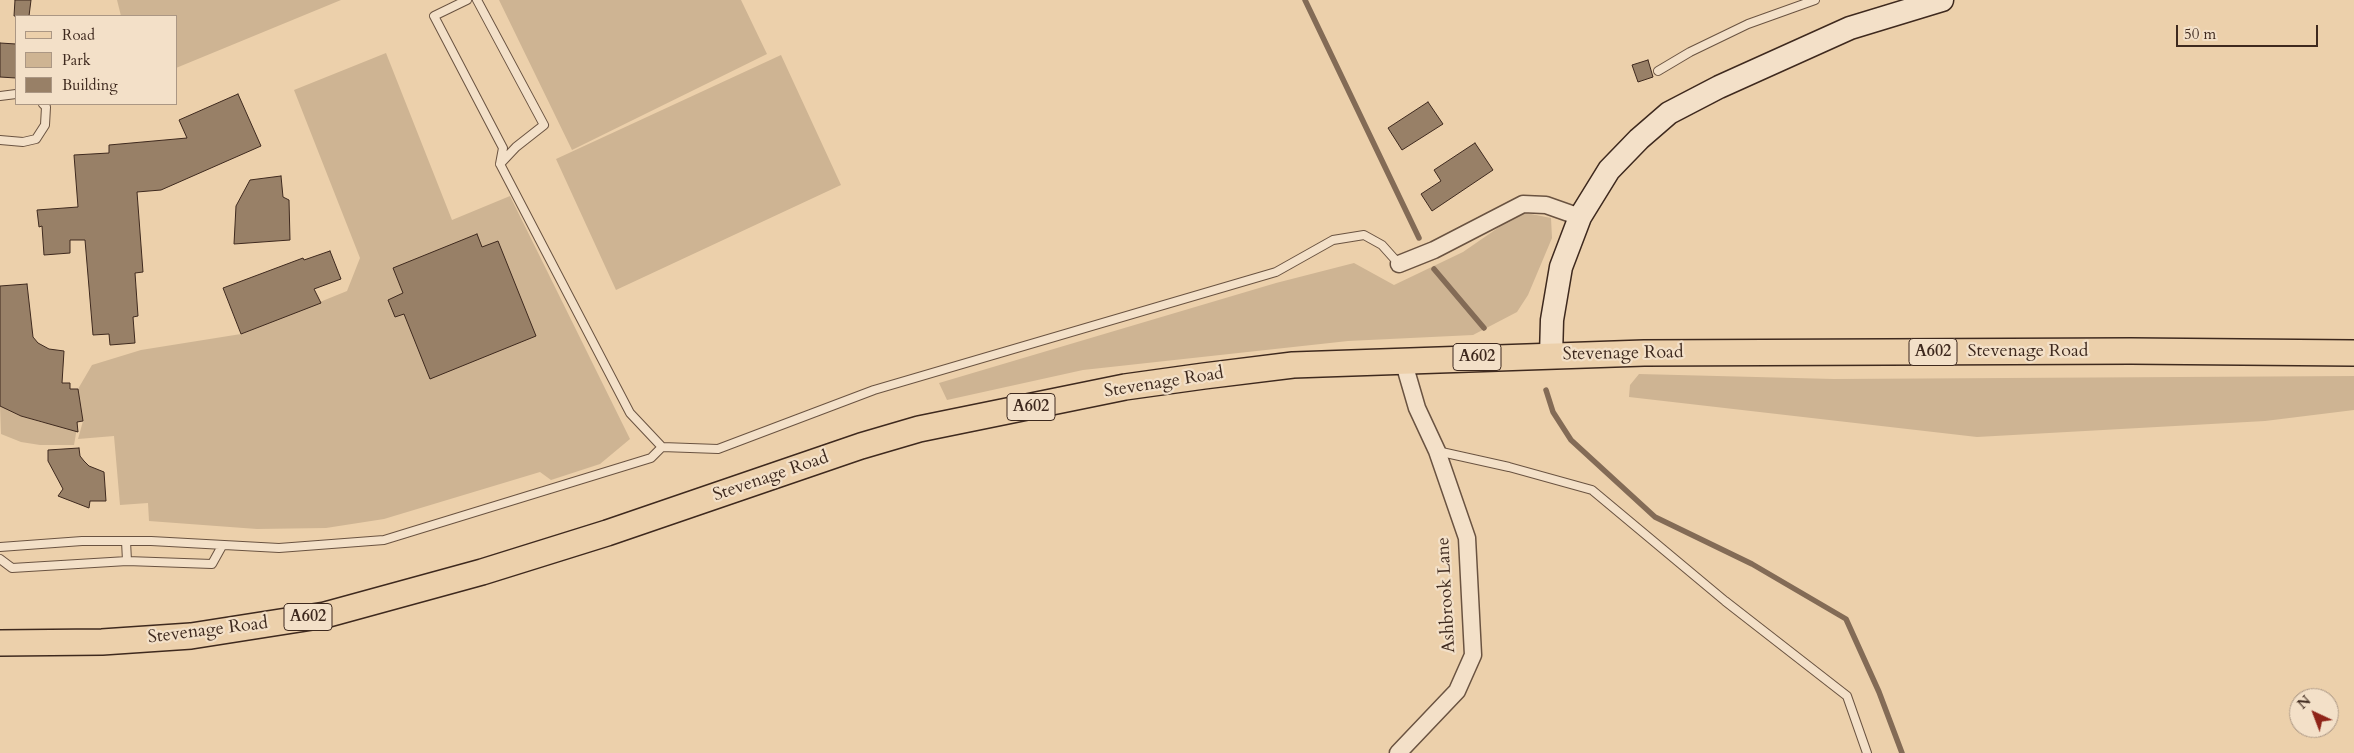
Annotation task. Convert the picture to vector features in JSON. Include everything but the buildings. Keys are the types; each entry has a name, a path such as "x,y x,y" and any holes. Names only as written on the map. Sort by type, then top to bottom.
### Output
{"main road":[{"name":"Stevenage Road","path":"0,643 102,642 191,636 325,615 482,572 588,539 861,446 919,430 1125,388 1293,365 1403,360 1734,352 2354,353"}],"street":[{"name":"Stevenage Road","path":"1551,356 1552,320 1561,267 1580,217 1609,170 1639,138 1669,113 1719,87 1908,4 1942,0"},
{"path":"1399,264 1434,250 1522,204 1546,204 1580,217"},
{"name":"Ashbrook Lane","path":"1398,753 1457,690 1473,655 1466,538 1437,451 1417,408 1403,360"}],"lane":[{"path":"467,0 434,16 503,148 500,164 630,413 662,447 718,449 874,390 1276,272 1333,240 1364,235 1382,245 1399,264"},
{"path":"477,0 544,125 516,147 500,164"},
{"path":"1658,71 1690,52 1748,24 1815,0"},
{"path":"0,96 15,94"},
{"path":"0,140 17,143 36,139 45,125 46,107 44,105"},
{"path":"0,547 82,541 126,541 280,548 384,540 651,458 662,447"},
{"path":"1437,451 1510,467 1592,490 1725,601 1847,696 1867,753"},
{"path":"126,541 128,561"},
{"path":"0,559 12,568 128,561 212,564 222,546"}],"green space":[{"path":"117,0 341,0 178,67 178,15 121,15"},
{"path":"499,0 741,0 767,54 572,150"},
{"path":"386,53 452,220 510,196 630,439 600,464 551,480 540,472 384,519 326,528 257,529 149,521 148,503 120,505 114,436 78,439 83,421 78,389 92,365 141,350 241,334 347,291 360,258 294,90"},
{"path":"781,55 841,185 616,290 556,159"},
{"path":"1521,212 1551,218 1552,238 1528,295 1517,312 1473,335 1348,341 1083,370 947,400 939,383 1276,283 1354,263 1394,285 1463,252"},
{"path":"1639,374 1834,379 2354,376 2354,410 2265,421 1977,437 1629,397 1630,385"},
{"path":"0,405 21,416 44,423 78,422 74,445 40,445 21,442 1,434"}],"waterway":[{"path":"1305,0 1419,238"},
{"path":"1434,269 1484,328"},
{"path":"1546,390 1553,412 1571,440 1655,517 1752,564 1846,619 1879,692 1902,753"}]}
